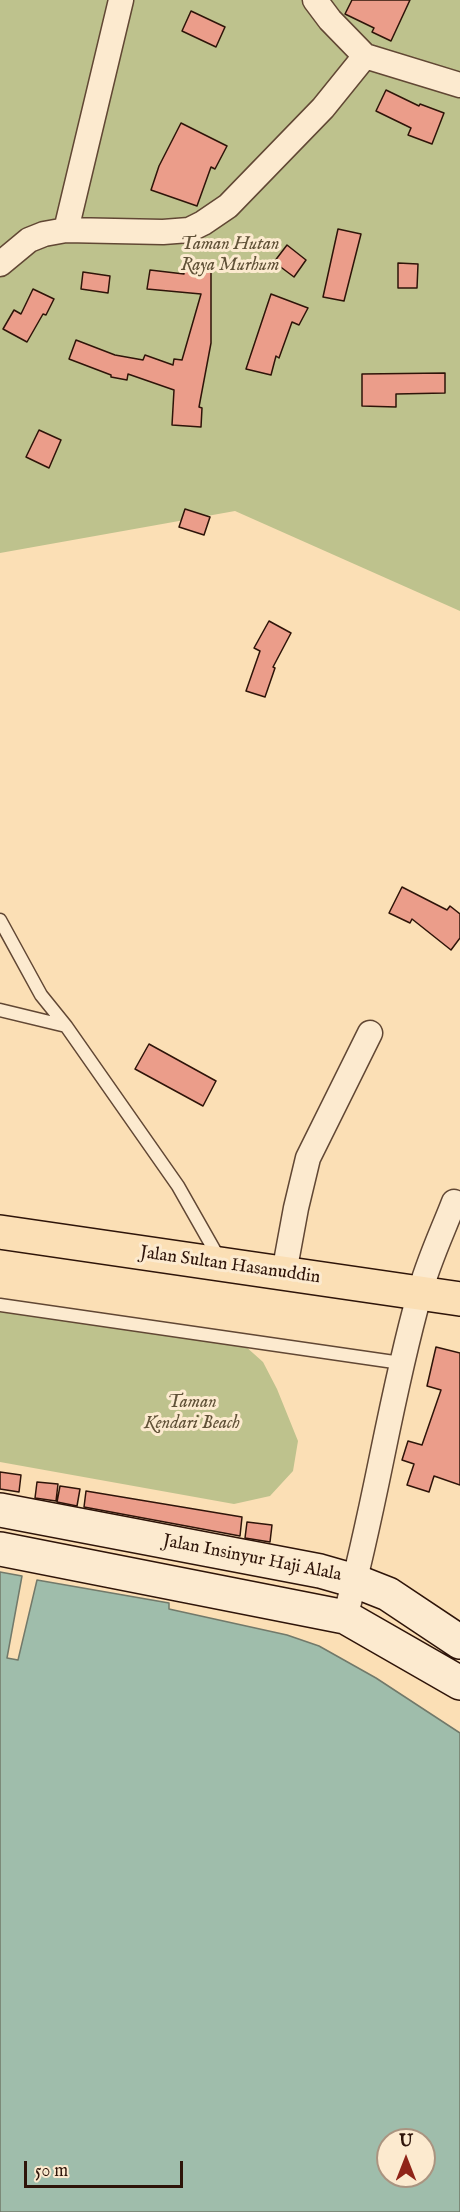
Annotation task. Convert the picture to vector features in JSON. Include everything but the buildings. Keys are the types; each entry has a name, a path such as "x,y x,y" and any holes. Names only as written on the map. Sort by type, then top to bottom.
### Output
{"highway":[{"name":"Jalan Sultan Hasanuddin","path":"0,1232 460,1299"}],"main road":[{"name":"Jalan Insinyur Haji Alala","path":"0,1510 320,1572 355,1581"},
{"path":"0,1549 345,1617 460,1683"},
{"path":"355,1581 388,1594 460,1642"}],"street":[{"path":"66,230 121,0"},
{"path":"315,0 330,20 365,56 460,85"},
{"path":"0,264 29,240 44,234 66,230 163,232 189,230 203,223 228,206 307,125 365,56"},
{"path":"284,1273 308,1158 370,1033"},
{"name":"Jalan Insinyur Haji Alala","path":"355,1581 401,1363 419,1293 454,1202"},
{"path":"345,1617 355,1581"}],"lane":[{"path":"0,920 41,995 66,1026 178,1186 224,1266"},
{"path":"0,1010 66,1026"},
{"path":"0,1305 401,1363"}],"green space":[{"name":"Taman Hutan Raya Murhum","path":"0,0 460,0 460,611 235,511 0,553"},
{"name":"Taman Kendari Beach","path":"0,1307 235,1337 263,1362 277,1389 298,1441 293,1471 270,1496 234,1504 0,1462"}],"shaded area":[{"path":"0,1572 22,1576 7,1658 18,1660 37,1580 169,1603 169,1609 287,1635 319,1646 376,1678 460,1733 460,2212 0,2212"}]}
